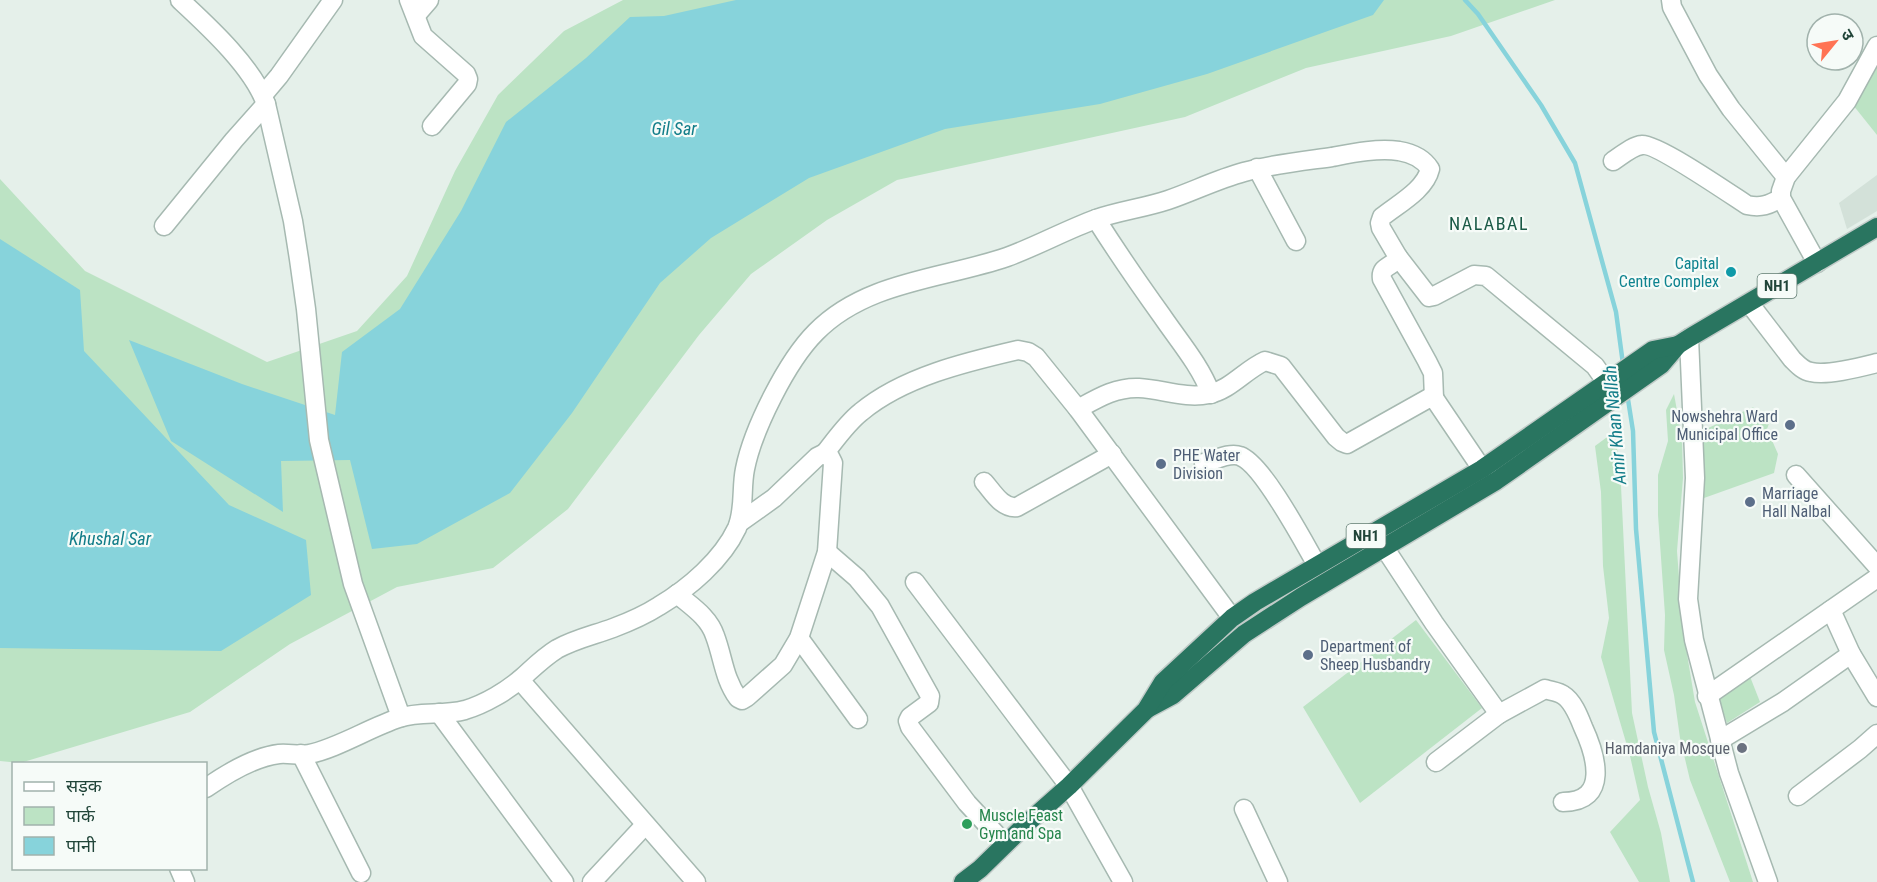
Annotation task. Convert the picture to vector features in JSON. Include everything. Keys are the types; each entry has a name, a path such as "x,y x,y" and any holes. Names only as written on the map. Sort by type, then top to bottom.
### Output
{"highway":[{"name":"NH1","path":"963,882 1069,786 1146,710 1163,682 1232,618 1317,565 1380,538 1496,481 1657,358 1877,227"},
{"name":"NH1","path":"1146,710 1173,695 1244,634 1380,538 1482,469 1611,391"}],"street":[{"path":"180,0 238,59 264,100 293,221 306,309 319,440 353,584 401,717"},
{"path":"164,226 264,100 333,0"},
{"path":"429,0 413,8 423,36 466,74 468,80 432,126"},
{"path":"1671,0 1672,7 1708,75 1731,109 1786,177"},
{"path":"1817,263 1781,198 1780,191 1786,177 1847,101 1877,46"},
{"path":"1613,161 1644,144 1661,151 1747,205 1758,207 1769,205 1781,198"},
{"path":"207,787 241,768 269,756 321,750 401,717 460,711 473,707 520,680 556,650 580,638 641,616 677,594 714,562 729,544 739,523 743,501 743,479 753,442 789,365 805,343 838,313 889,289 973,268 1010,256 1096,219 1165,201 1257,168 1384,150 1410,154 1425,162 1430,169 1428,177 1420,187 1382,217 1380,223 1398,256 1429,297 1474,275 1486,276 1595,366 1611,391"},
{"path":"1257,168 1296,241"},
{"path":"1096,219 1191,356 1205,379 1210,394"},
{"path":"1398,256 1393,264 1383,269 1382,279 1427,361 1432,373 1434,398 1482,469 1496,481"},
{"path":"1749,303 1800,367 1811,372 1851,369 1877,363"},
{"path":"1684,341 1695,478 1688,599 1694,640 1707,696 1741,810 1768,882"},
{"path":"739,523 774,498 817,457 825,453 860,412 881,398 906,385 963,363 1018,350 1036,357 1078,409 1232,618"},
{"path":"1078,409 1117,389 1139,388 1179,394 1210,394 1225,388 1257,364 1264,361 1274,362 1281,366 1336,436 1347,444 1429,398 1434,398"},
{"path":"677,594 711,626 722,668 734,692 742,700 758,689 783,665 799,638 827,552 834,463 825,453"},
{"path":"984,482 1005,506 1017,507 1112,454"},
{"path":"1204,463 1227,456 1240,456 1253,465 1281,504 1317,565"},
{"path":"1796,475 1877,566"},
{"path":"1380,538 1434,623 1499,714"},
{"path":"827,552 857,578 880,606 930,696 929,703 910,717 908,721 910,727 967,803 1005,844"},
{"path":"1707,696 1738,677 1877,578"},
{"path":"915,582 1069,786 1123,882"},
{"path":"1831,610 1851,654 1877,697"},
{"path":"799,638 858,719"},
{"path":"1720,740 1783,702 1851,654"},
{"path":"520,680 696,882"},
{"path":"1436,762 1499,714 1545,689 1564,695 1576,712 1596,765 1595,782 1588,795 1575,802 1563,802"},
{"path":"439,713 564,882"},
{"path":"1798,796 1877,734"},
{"path":"300,754 361,873"},
{"path":"1244,808 1278,882"},
{"path":"591,882 645,825"}],"shaded area":[{"path":"1877,175 1877,211 1847,229 1839,203"}],"green space":[{"path":"623,0 1555,0 1451,36 1306,68 1185,117 897,180 827,220 751,274 699,335 568,509 493,568 397,587 290,644 190,712 23,762 0,761 0,179 85,271 267,362 357,331 407,276 455,171 498,95 564,31"},
{"path":"1877,52 1877,135 1853,105"},
{"path":"1674,394 1682,438 1683,478 1677,551 1683,630 1695,702 1753,882 1730,882 1690,780 1664,650 1665,615 1658,515 1658,475 1668,441 1666,410"},
{"path":"1753,407 1762,423 1771,418 1767,429 1778,454 1774,473 1704,498 1704,430"},
{"path":"1614,432 1620,465 1632,713 1648,787 1661,833 1670,882 1639,882 1610,832 1640,800 1630,756 1601,657 1609,618 1603,566 1601,492 1595,446"},
{"path":"1416,620 1482,708 1360,803 1303,707"},
{"path":"1749,674 1760,702 1727,723 1717,694"}],"water":[{"name":"Gil Sar","path":"736,0 1384,0 1373,15 1207,74 1100,104 945,129 809,178 711,238 660,283 572,413 510,493 417,544 372,549 350,460 281,461 283,512 171,441 129,340 242,384 335,415 342,352 400,309 461,211 506,122 586,58 630,17 664,16"},
{"name":"Khushal Sar","path":"0,239 80,290 84,351 229,505 306,540 311,595 221,651 0,648"}],"waterway":[{"name":"Amir Khan Nallah","path":"1465,0 1478,14 1541,105 1575,163 1616,312 1623,364"},
{"name":"Amir Khan Nallah","path":"1627,393 1633,431 1636,529 1654,732 1693,882"}],"place":[{"name":"Capital Centre Complex","path":"1731,272"},
{"name":"Nowshehra Ward Municipal Office","path":"1790,425"},
{"name":"PHE Water Division","path":"1161,464"},
{"name":"Marriage Hall Nalbal","path":"1750,502"},
{"name":"Department of Sheep Husbandry","path":"1308,655"},
{"name":"Hamdaniya Mosque","path":"1742,748"},
{"name":"Muscle Feast Gym and Spa","path":"967,824"}],"district":[{"name":"NALABAL","path":"1489,224"}]}
